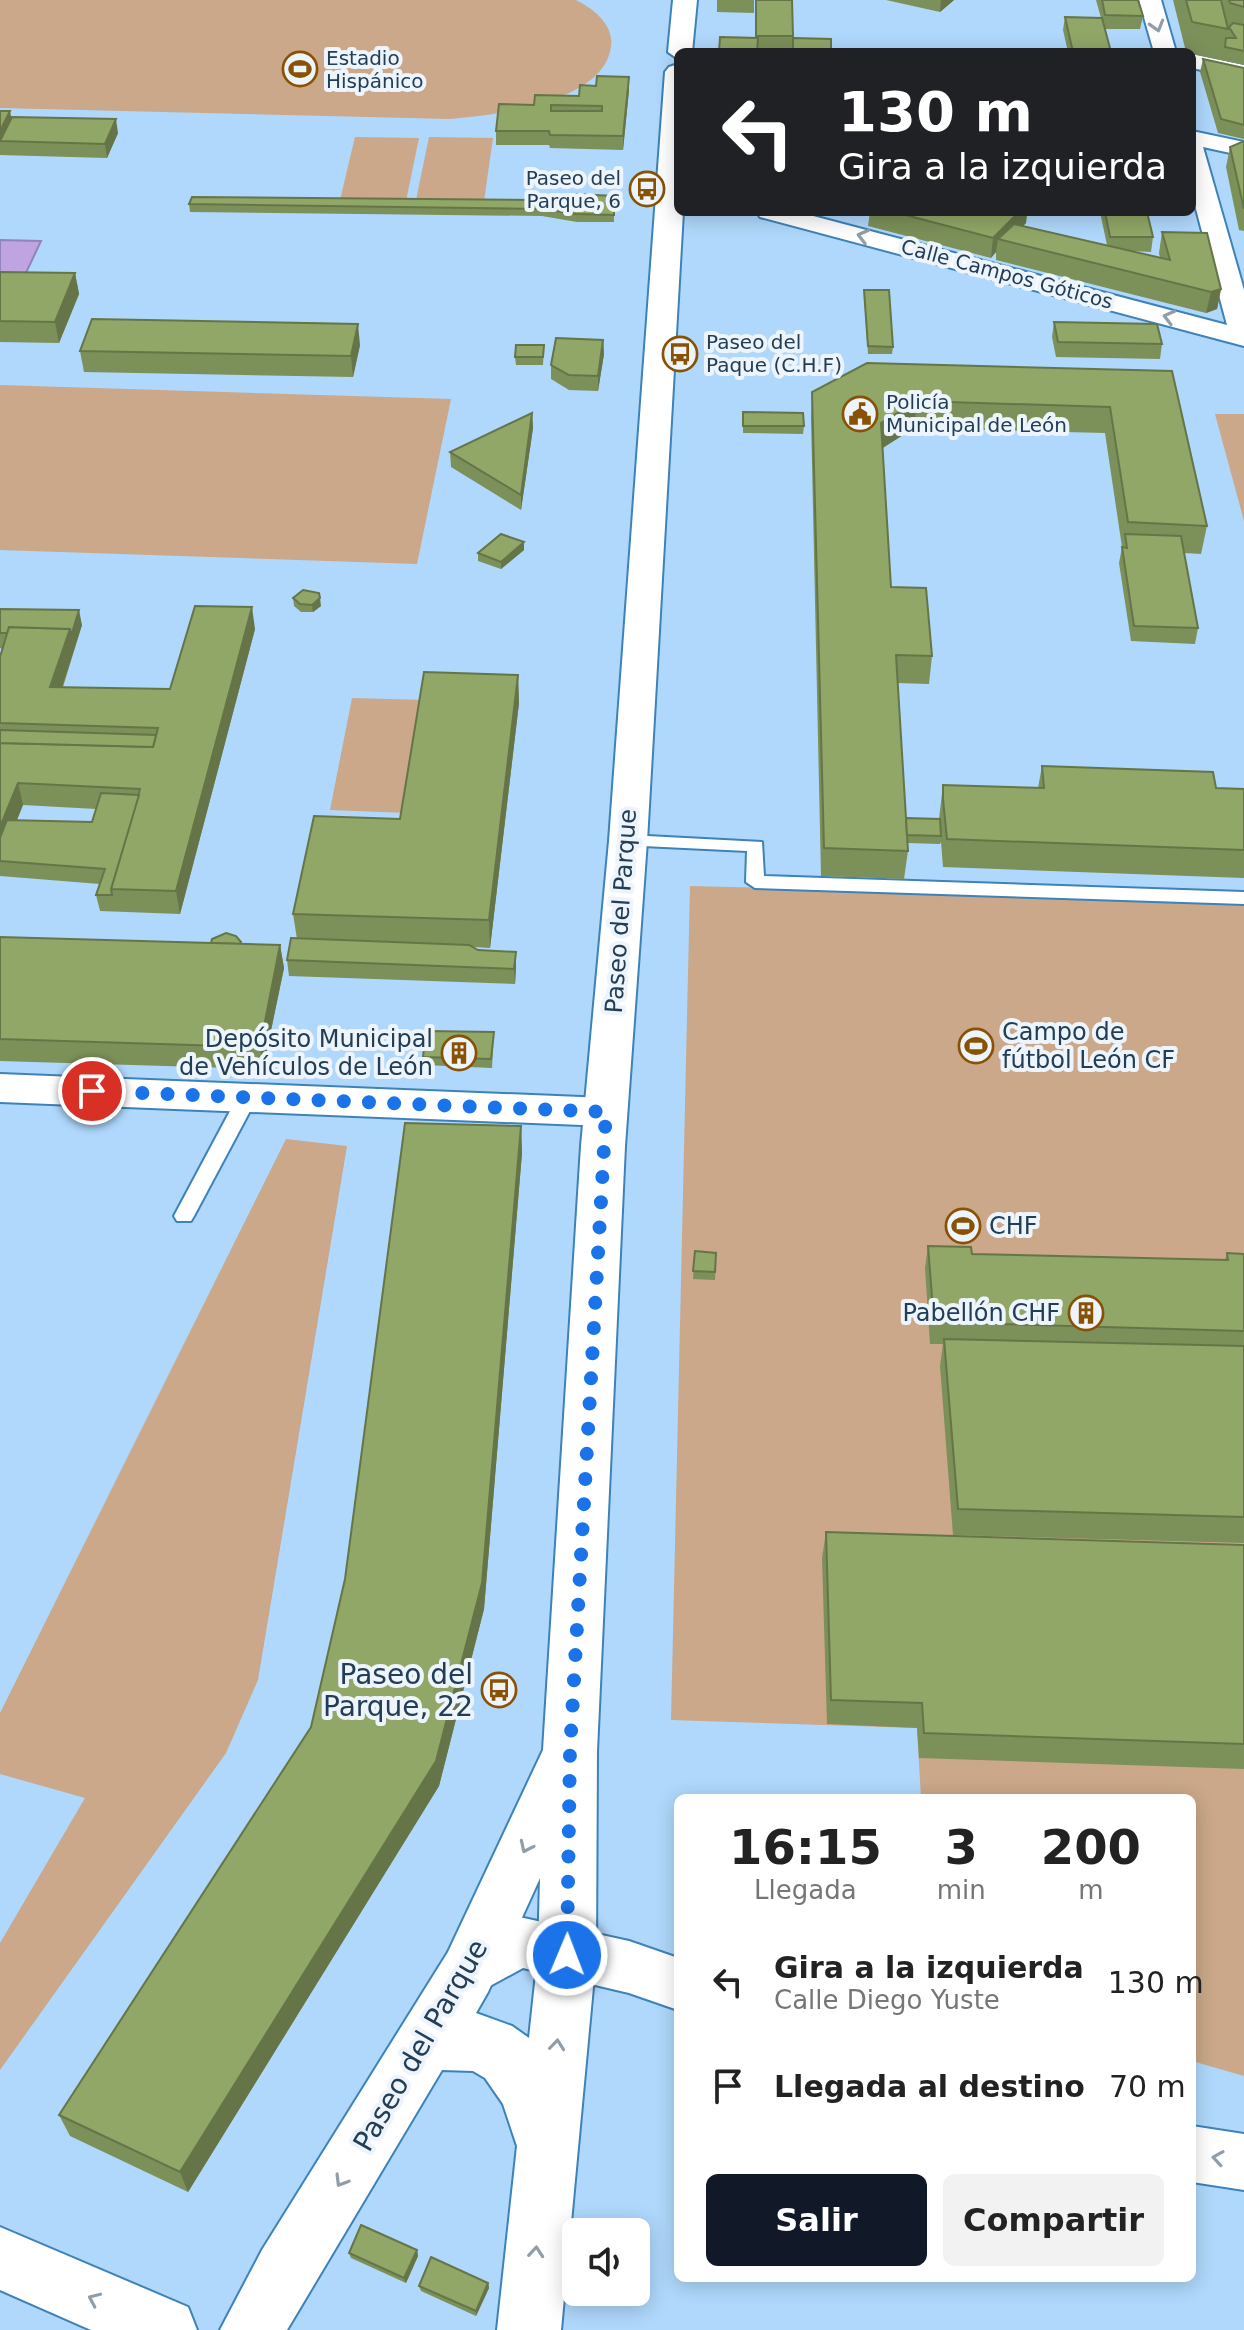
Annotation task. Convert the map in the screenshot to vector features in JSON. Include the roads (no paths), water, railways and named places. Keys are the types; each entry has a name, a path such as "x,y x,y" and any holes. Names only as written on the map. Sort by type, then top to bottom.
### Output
{"street":[{"path":"1150,0 1164,48"},
{"path":"680,48 683,4"},
{"path":"1196,62 1244,72"},
{"path":"1196,139 1244,149"},
{"path":"1196,163 1244,338"},
{"name":"Paseo del Parque","path":"529,2330 567,1955 570,1751 606,1112 674,174"},
{"name":"Calle Campos Góticos","path":"784,216 1244,338"},
{"path":"1216,234 1244,241"},
{"path":"0,1088 606,1112"},
{"name":"Paseo del Parque","path":"252,2330 284,2272 468,1972 570,1751"},
{"path":"468,1972 519,1942 629,1967 674,1983"},
{"path":"425,2042 454,2038 477,2041 508,2057 532,2093 546,2150"},
{"path":"1196,2155 1244,2162"},
{"path":"0,2258 165,2330"}],"lane":[{"path":"628,841 756,846 755,882 1244,898"},
{"path":"184,1216 247,1098"}],"place":[{"name":"Estadio Hispánico","path":"300,69"},
{"name":"Paseo del Parque, 6","path":"647,189"},
{"name":"Paseo del Paque (C.H.F)","path":"680,354"},
{"name":"Policía Municipal de León","path":"860,414"},
{"name":"Campo de fútbol León CF","path":"976,1046"},
{"name":"Depósito Municipal de Vehículos de León","path":"459,1053"},
{"name":"CHF","path":"963,1226"},
{"name":"Pabellón CHF","path":"1086,1313"},
{"name":"Paseo del Parque, 22","path":"499,1690"}]}
